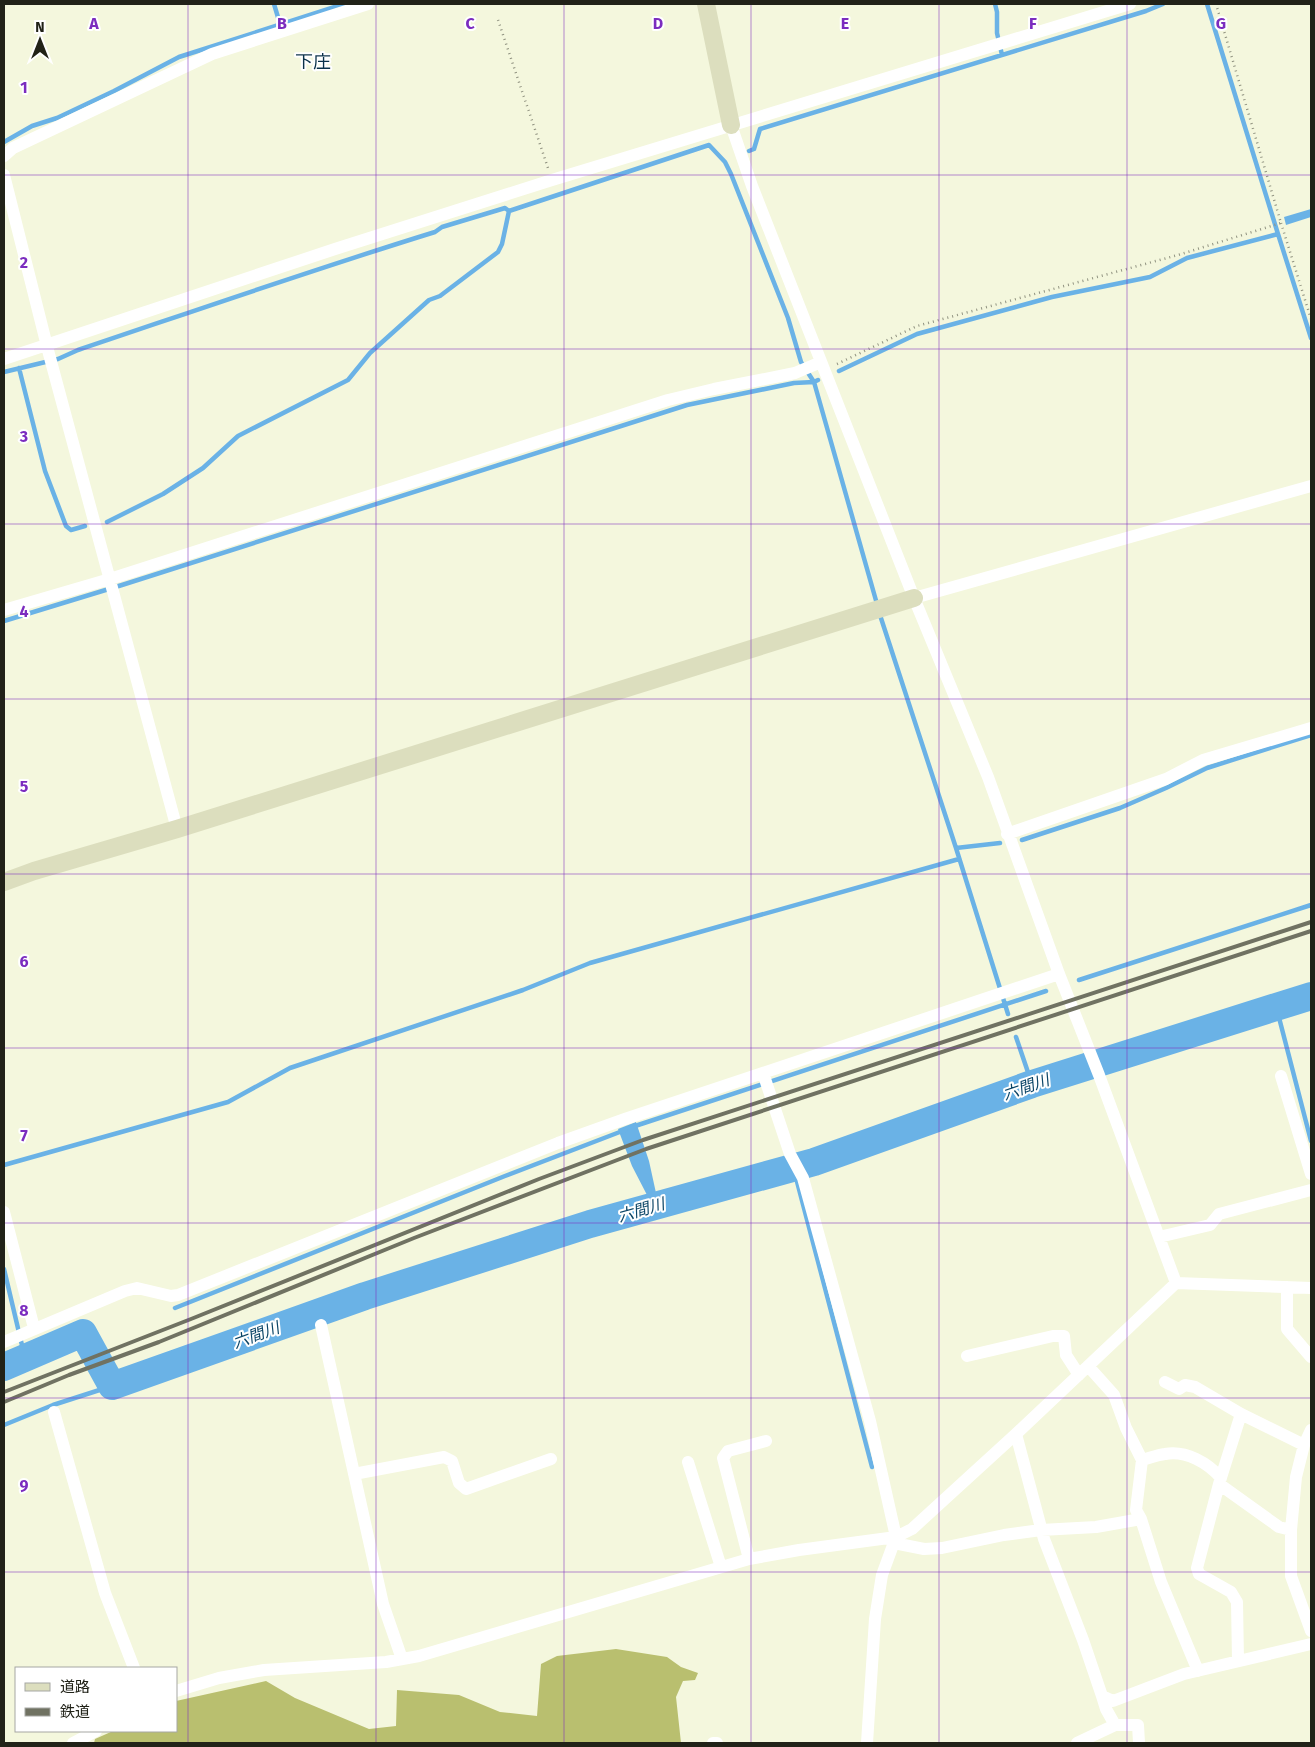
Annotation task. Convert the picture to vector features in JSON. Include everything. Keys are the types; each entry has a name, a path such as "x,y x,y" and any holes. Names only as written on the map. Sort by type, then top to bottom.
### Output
{"street":[{"path":"4,156 13,148 212,54 349,6 368,4"},
{"path":"706,4 731,124 752,186 819,366 988,777 1059,974 1099,1075 1176,1283"},
{"path":"4,359 49,355 335,249 731,124 1130,4"},
{"path":"4,174 49,355 177,829"},
{"path":"4,610 112,585 668,400 795,373 819,366"},
{"path":"4,882 34,871 177,829 914,598 1311,486"},
{"path":"1007,834 1166,779 1203,760 1311,728"},
{"path":"10,1340 124,1291 137,1288 171,1296 178,1295 558,1143 626,1118 765,1080 993,996 1059,974"},
{"path":"1281,1076 1304,1146 1311,1174"},
{"path":"765,1080 790,1154 803,1178 870,1420 895,1540 882,1575 875,1619 866,1743"},
{"path":"1159,1237 1210,1225 1219,1214 1311,1190"},
{"path":"4,1212 32,1329"},
{"path":"895,1540 912,1529 1016,1434 1176,1283 1311,1288"},
{"path":"1287,1287 1287,1329 1311,1357"},
{"path":"321,1325 383,1604 402,1659"},
{"path":"967,1356 1053,1336 1064,1336 1066,1355 1078,1375"},
{"path":"1088,1366 1114,1396 1126,1428 1142,1460 1136,1510 1161,1582 1198,1671"},
{"path":"1165,1382 1179,1389 1184,1385 1195,1387 1241,1414 1304,1445"},
{"path":"54,1412 106,1593 134,1667"},
{"path":"1238,1661 1237,1602 1231,1592 1199,1574 1197,1568 1220,1481 1241,1414"},
{"path":"1311,1430 1304,1445 1296,1476 1291,1530 1291,1576 1311,1631"},
{"path":"1016,1434 1041,1530 1106,1709 1115,1725"},
{"path":"749,1559 724,1458 728,1451 766,1441"},
{"path":"1142,1460 1167,1453 1179,1454 1204,1462 1220,1481 1279,1526 1291,1530"},
{"path":"354,1474 444,1457 452,1461 459,1483 466,1489 551,1460"},
{"path":"688,1462 721,1567"},
{"path":"178,1689 219,1678 264,1670 386,1662 419,1656 749,1559 799,1550 895,1540 924,1549 942,1548 1004,1534 1141,1520"},
{"path":"1102,1696 1113,1701 1184,1674 1311,1644"},
{"path":"1077,1743 1115,1725 1138,1725 1138,1743"},
{"path":"73,1743 94,1732"}],"path":[{"path":"1216,4 1280,224 1311,319"},
{"path":"498,20 552,180"},
{"path":"819,366 917,326 1178,255 1280,224"}],"green space":[{"path":"616,1649 667,1657 681,1667 698,1673 695,1680 683,1681 676,1697 681,1743 94,1743 95,1739 111,1732 178,1732 178,1701 266,1681 295,1698 369,1729 396,1726 397,1690 459,1695 500,1712 537,1716 541,1664 557,1656"}],"water":[{"path":"1311,209 1311,217 1286,225 1284,217"},
{"path":"636,1122 649,1161 656,1193 647,1195 632,1166 618,1129"}],"waterway":[{"path":"274,4 280,24"},
{"path":"4,142 32,126 57,118 114,91 179,57 344,4"},
{"path":"995,4 997,33 1002,55"},
{"path":"749,151 754,149 760,129 1146,11 1163,4"},
{"path":"1207,4 1311,338"},
{"path":"4,372 58,359 78,350 345,260 435,232 442,227 505,208 509,211 709,145 725,162 731,174 788,318 801,362 814,382 877,604"},
{"path":"107,522 163,494 203,468 238,436 348,380 370,353 429,300 440,296 498,252 502,244 509,211"},
{"path":"839,371 917,334 1052,297 1150,277 1187,258 1278,234"},
{"path":"19,368 45,471 66,526 71,530 85,526"},
{"path":"4,621 687,405 794,383 818,380"},
{"path":"879,612 956,848"},
{"path":"1022,840 1120,808 1207,768 1311,735"},
{"path":"1000,843 956,848 1008,1014"},
{"path":"4,1165 228,1102 290,1068 523,990 590,963 959,859"},
{"path":"1079,980 1311,905"},
{"path":"632,1127 1046,991"},
{"name":"六間川","path":"4,1367 83,1333 112,1386 365,1296 590,1224 814,1162 1032,1084 1311,996"},
{"path":"1276,1006 1311,1141"},
{"path":"1016,1037 1032,1084"},
{"path":"175,1308 625,1130"},
{"path":"795,1174 872,1467"},
{"path":"649,1189 656,1206"},
{"path":"4,1269 25,1358"},
{"path":"4,1425 53,1405 112,1386"}],"railway":[{"path":"4,1392 539,1179 643,1140 1311,922"},
{"path":"4,1402 69,1375 159,1342 414,1238 646,1149 1311,931"}],"district":[{"name":"下庄","path":"313,62"}]}
